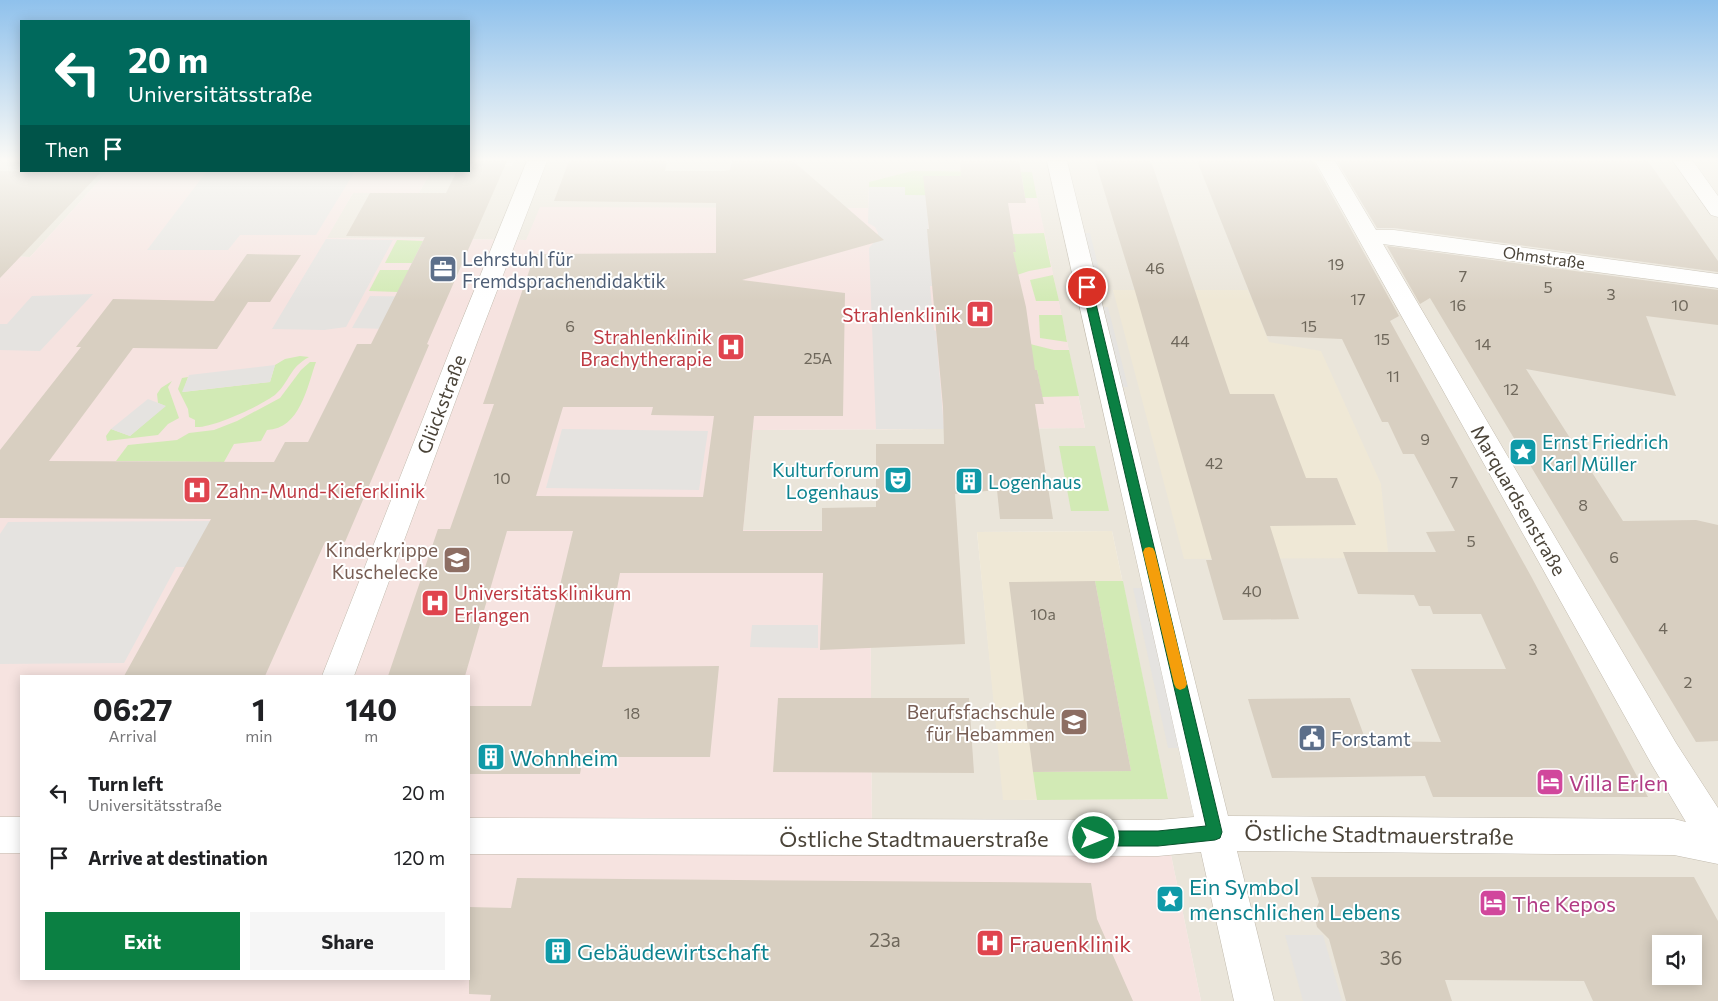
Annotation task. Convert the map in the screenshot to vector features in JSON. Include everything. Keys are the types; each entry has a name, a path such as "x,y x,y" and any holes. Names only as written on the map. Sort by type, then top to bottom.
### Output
{"street":[{"name":"Glückstraße","path":"338,675 518,208"},
{"path":"1069,208 1254,1001"},
{"name":"Marquardsenstraße","path":"1352,208 1664,754 1692,801 1718,837"},
{"name":"Ohmstraße","path":"1369,237 1394,237 1718,281"},
{"name":"Östliche Stadtmauerstraße","path":"470,836 1158,838 1215,832 1674,838 1718,846"},
{"path":"0,835 20,835"}],"shaded area":[{"path":"0,208 75,208 30,257 0,256"},
{"name":"Universitätsklinikum Erlangen","path":"75,208 344,208 327,238 526,240 540,208 1039,208 1085,428 753,430 743,530 870,530 872,849 1170,850 1201,1001 0,1001 0,256 30,257"},
{"path":"179,208 333,208 316,235 240,235 228,250 147,250"},
{"path":"344,208 868,208 868,208 527,240 326,238"},
{"path":"868,208 949,208 928,220 932,286 930,286 934,330 936,331 944,429 876,429 869,248 877,239 878,233 875,227 868,223"},
{"path":"1005,208 1718,208 1718,1001 1201,1001 1170,850 872,849 870,530 743,531 752,430 1085,428 1040,213","holes":["1112,531 1168,799 1004,800 977,532"]},
{"path":"1082,233 1090,233 1104,289 1096,289"},
{"path":"326,239 393,240 346,327 324,330 272,329"},
{"path":"1113,290 1248,290 1269,342 1321,351 1381,484 1388,552 1377,558 1184,559"},
{"path":"93,294 40,351 0,350 0,324 7,324 32,296"},
{"path":"370,296 437,297 422,330 352,328"},
{"path":"1100,307 1108,307 1128,387 1120,387"},
{"path":"275,365 270,382 182,392 189,375"},
{"path":"148,399 166,406 130,436 111,429"},
{"path":"562,429 708,431 699,490 546,488"},
{"path":"218,521 193,567 176,567 124,663 0,664 0,534 8,522"},
{"name":"Berufsfachschule für Hebammen","path":"1112,531 1168,799 1003,800 977,532"},
{"path":"1133,588 1146,588 1181,748 1168,748"},
{"path":"752,625 818,625 818,648 750,647"},
{"path":"1285,935 1323,935 1342,1001 1303,1001"}],"green space":[{"path":"1044,233 1051,267 1017,275 992,253 1016,252 1012,234"},
{"path":"397,240 423,241 412,263 385,263"},
{"path":"380,270 409,270 398,292 369,291"},
{"path":"1053,275 1059,301 1036,301 1030,280"},
{"path":"1039,315 1062,315 1067,342 1040,338"},
{"path":"1030,344 1054,350 1069,350 1079,396 1042,397 1037,370 1011,370"},
{"path":"300,356 309,357 293,370 281,389 269,399 249,410 224,420 203,427 195,427 195,420 189,417 188,409 178,389 182,378 188,377 183,392 270,382 275,365 285,359"},
{"path":"310,362 316,362 305,394 295,415 278,428 267,430 261,441 234,444 224,462 116,461 128,445 177,440 189,433 214,430 237,421 280,398 301,370"},
{"path":"172,381 168,387 179,418 168,424 158,435 107,441 106,436 111,429 130,436 165,406 158,403 157,394 161,388"},
{"path":"1059,446 1095,446 1109,511 1071,511"},
{"path":"1095,581 1123,581 1168,799 1037,800 1033,772 1131,771"}],"building":[{"path":"0,208 67,208 0,278"},
{"name":"Zahn-Mund-Kieferklinik","path":"362,208 487,208 427,344 429,345 345,542 325,542 265,675 125,675 211,519 0,518 0,450 81,347 76,347 113,299 214,301 247,254 301,255 270,302 248,302 217,349 133,348 49,461 274,462 285,442 308,442 357,344 371,344 425,237 346,236"},
{"path":"716,208 847,208 884,240 742,280 845,293 843,416 754,416 743,531 822,531 822,508 876,507 876,444 944,444 943,407 927,208 1009,208 1016,252 1013,252 1026,307 1035,370 1037,370 1044,404 1035,404 1053,519 1000,519 997,490 955,494 965,644 820,650 823,573 620,573 602,667 719,666 710,757 583,757 580,774 470,774 470,706 531,706 573,531 507,531 465,675 388,675 438,529 450,529 494,404 483,404 535,254 716,253","holes":["563,407 653,407 651,415 714,416 703,497 536,496"]},
{"path":"1109,208 1167,208 1230,394 1274,394 1306,478 1337,478 1356,525 1270,526 1299,619 1223,620 1206,560 1212,560"},
{"path":"1216,208 1339,208 1399,316 1390,321 1532,578 1648,797 1433,797 1425,776 1272,778 1248,699 1350,698 1366,741 1441,742 1411,669 1506,669 1481,614 1433,614 1430,606 1419,606 1414,595 1358,594 1343,552 1436,552 1426,532 1455,531 1414,454 1403,454 1388,422 1382,422 1342,339 1267,336"},
{"path":"1365,208 1681,208 1718,261 1718,272 1394,228 1377,228"},
{"path":"1387,246 1718,290 1718,325 1646,316 1676,396 1526,369 1623,521 1696,520 1718,525 1718,741 1696,742 1430,298 1420,304"},
{"path":"1095,581 1131,771 1033,772 1009,582"},
{"path":"778,698 969,698 974,773 773,772"},
{"path":"1311,877 1694,877 1718,921 1718,1001 1593,1001 1584,981 1445,980 1452,1001 1346,1001 1329,939 1317,927 1314,914 1319,902"},
{"path":"517,878 1091,883 1097,919 1133,1001 490,1001 491,995 469,994 470,907 511,908"}],"slow traffic":[{"path":"1149,552 1180,684"}],"place":[{"name":"Lehrstuhl für Fremdsprachendidaktik","path":"443,269"},
{"name":"Strahlenklinik","path":"980,314"},
{"name":"Strahlenklinik Brachytherapie","path":"731,347"},
{"name":"Ernst Friedrich Karl Müller","path":"1523,452"},
{"name":"Kulturforum Logenhaus","path":"898,480"},
{"name":"Logenhaus","path":"969,481"},
{"name":"Zahn-Mund-Kieferklinik","path":"197,490"},
{"name":"Kinderkrippe Kuschelecke","path":"457,560"},
{"name":"Universitätsklinikum Erlangen","path":"435,603"},
{"name":"Berufsfachschule für Hebammen","path":"1074,722"},
{"name":"Forstamt","path":"1312,738"},
{"name":"Wohnheim","path":"491,757"},
{"name":"Villa Erlen","path":"1550,782"},
{"name":"Ein Symbol menschlichen Lebens","path":"1170,899"},
{"name":"The Kepos","path":"1493,903"},
{"name":"Frauenklinik","path":"990,943"},
{"name":"Gebäudewirtschaft","path":"558,951"}],"route":[{"path":"1087,287 1215,832 1158,838 1094,838"}]}
